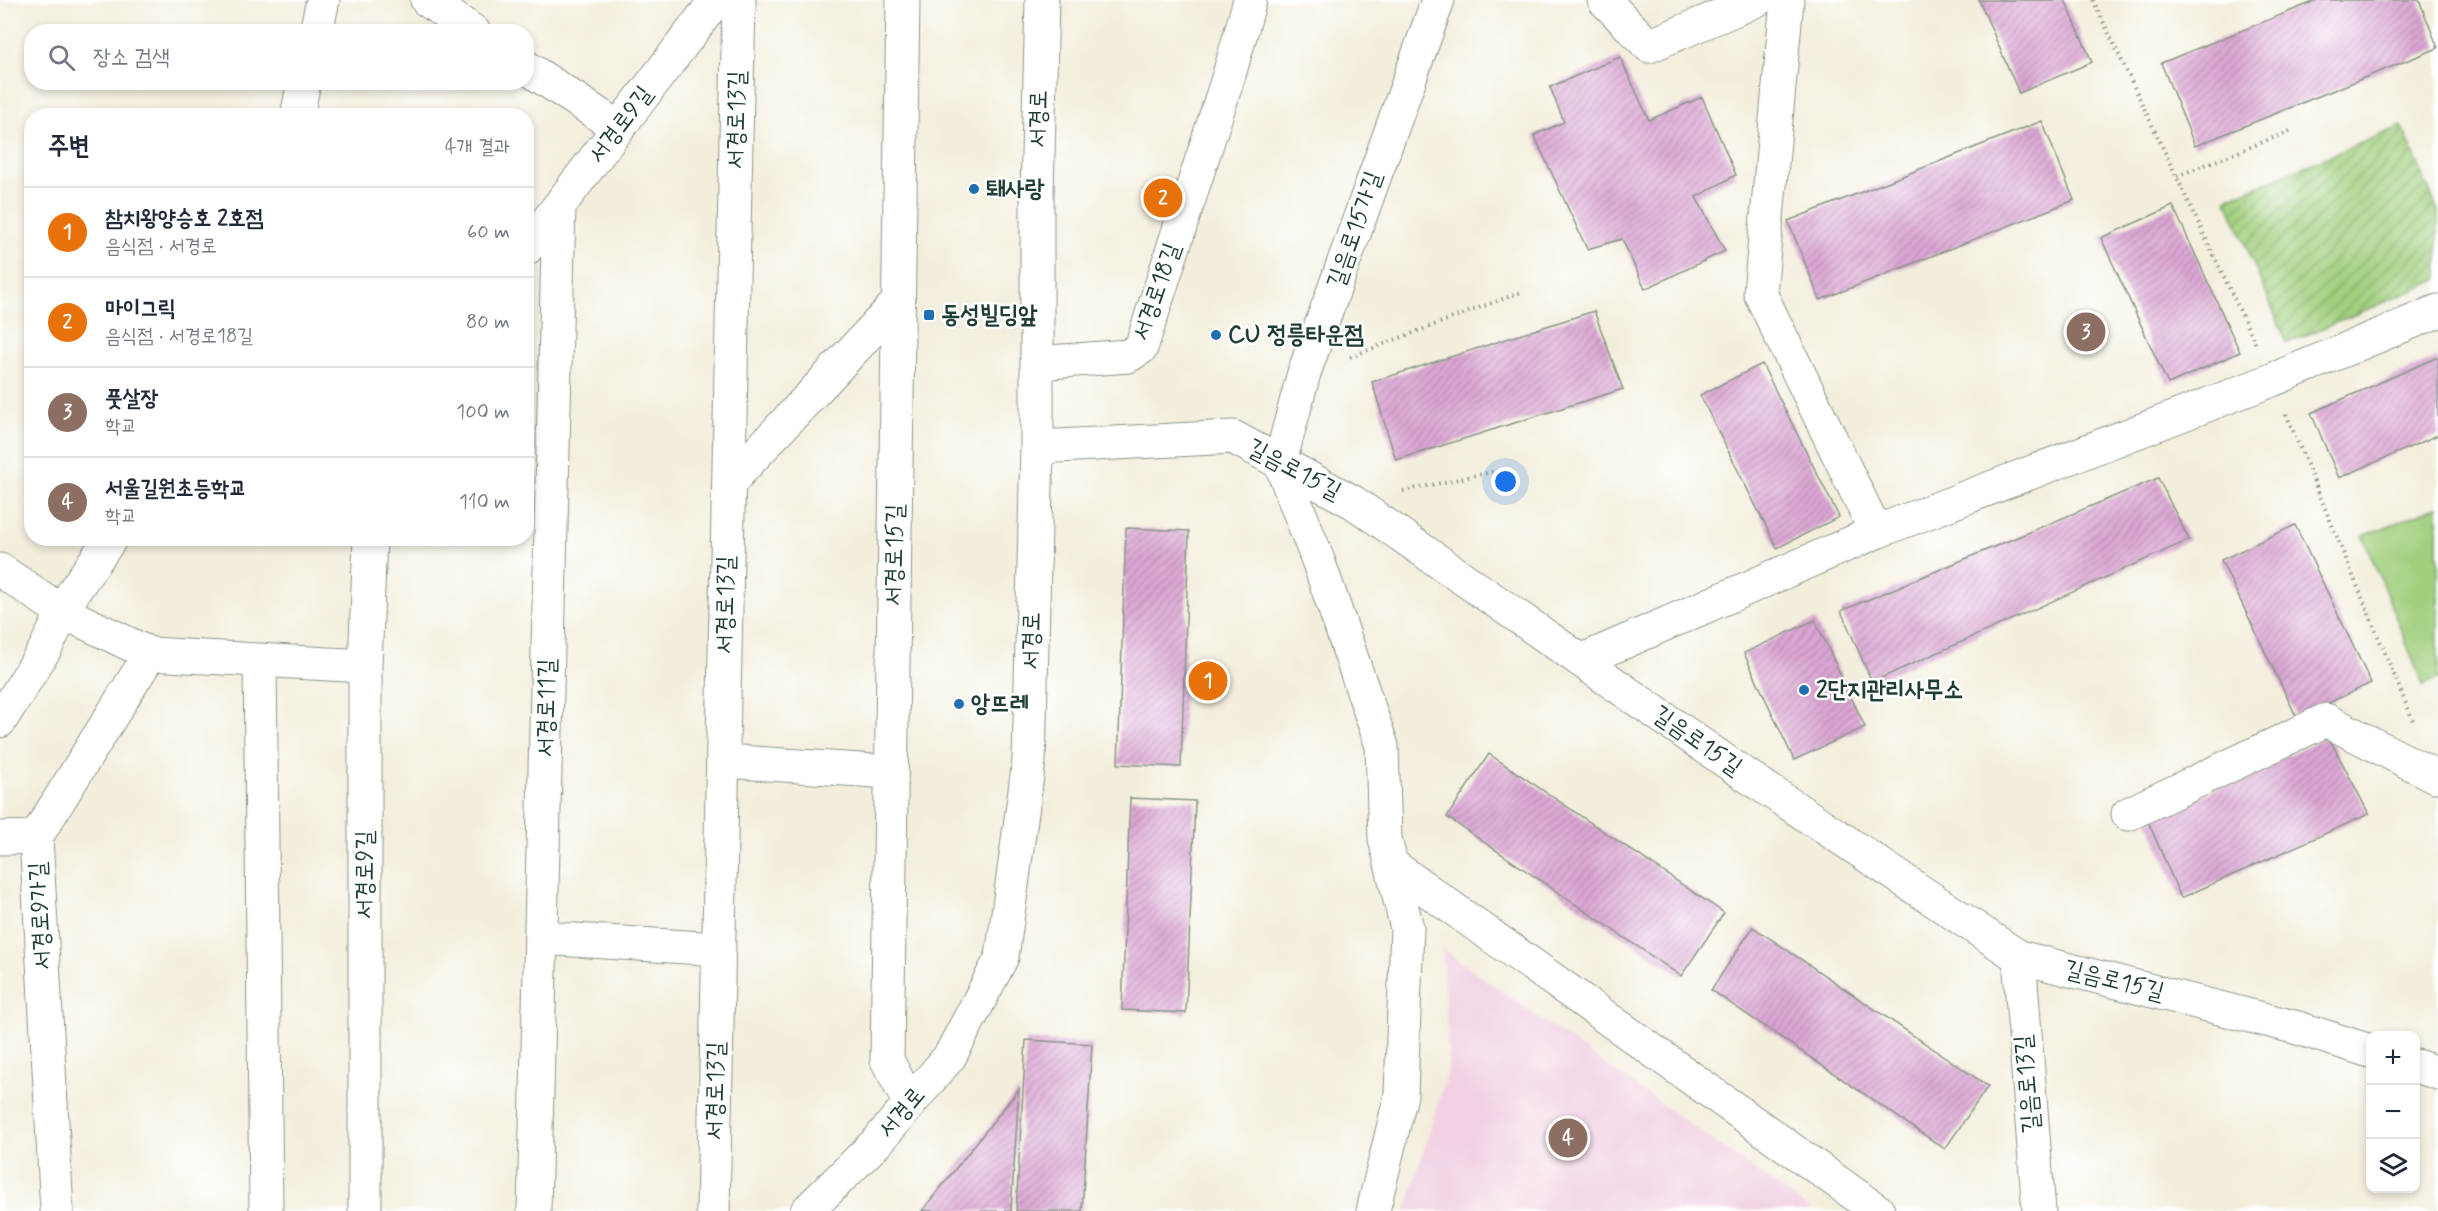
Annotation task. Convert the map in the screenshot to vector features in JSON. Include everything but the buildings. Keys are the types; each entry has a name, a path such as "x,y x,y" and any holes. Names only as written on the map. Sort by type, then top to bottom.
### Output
{"street":[{"path":"318,24 323,0"},
{"path":"427,0 462,24"},
{"name":"서경로9길","path":"534,239 716,0"},
{"name":"서경로13길","path":"713,1211 739,0"},
{"name":"서경로15길","path":"903,0 887,1060 910,1104"},
{"name":"서경로","path":"807,1211 878,1141 950,1056 1002,957 1029,760 1037,447 1037,194 1042,0"},
{"name":"서경로18길","path":"1037,363 1128,356 1141,348 1229,75 1250,0"},
{"name":"길음로15가길","path":"1280,462 1304,373 1438,0"},
{"path":"1605,0 1649,46 1757,0"},
{"path":"1787,0 1760,293 1876,532"},
{"path":"534,72 619,128"},
{"path":"299,108 302,90"},
{"name":"서경로11길","path":"534,1211 559,206"},
{"path":"729,483 898,302"},
{"path":"1583,660 1876,532 2272,380 2438,311"},
{"name":"길음로15길","path":"1037,447 1233,437 1353,502 1734,767 2019,957 2298,1028 2366,1050"},
{"path":"1280,462 1319,563 1382,746 1385,839 1407,928 1401,1095 1373,1211"},
{"path":"0,721 45,649 74,591 105,546"},
{"name":"서경로9길","path":"365,1211 365,666 370,546"},
{"path":"0,570 63,612 150,654 365,666"},
{"name":"서경로9가길","path":"57,1211 36,837 150,654"},
{"path":"260,660 266,1211"},
{"path":"2128,814 2326,720 2435,776"},
{"path":"723,761 891,772"},
{"path":"0,838 36,837"},
{"path":"1392,865 1878,1211"},
{"path":"541,938 719,949"},
{"name":"길음로13길","path":"2019,957 2039,1211"},
{"path":"2420,1068 2438,1073"}],"path":[{"path":"2093,0 2178,176 2272,380 2435,776"},
{"path":"2178,176 2291,131"},
{"path":"1304,373 1521,292"},
{"path":"1353,502 1496,471"}],"shaded area":[{"path":"1442,949 1812,1211 1406,1211 1449,1065"}],"green space":[{"path":"2402,126 2438,211 2438,280 2287,343 2226,199"},
{"path":"2438,506 2438,679 2423,685 2363,536"}],"place":[{"name":"퇘사랑","path":"974,189"},
{"name":"마이그릭","path":"1163,198"},
{"name":"동성빌딩앞","path":"929,315"},
{"name":"풋살장","path":"2086,332"},
{"name":"CU 정릉타운점","path":"1216,335"},
{"name":"참치왕양승호 2호점","path":"1208,681"},
{"name":"2단지관리사무소","path":"1804,690"},
{"name":"앙뜨레","path":"959,704"},
{"name":"서울길원초등학교","path":"1568,1138"}]}
